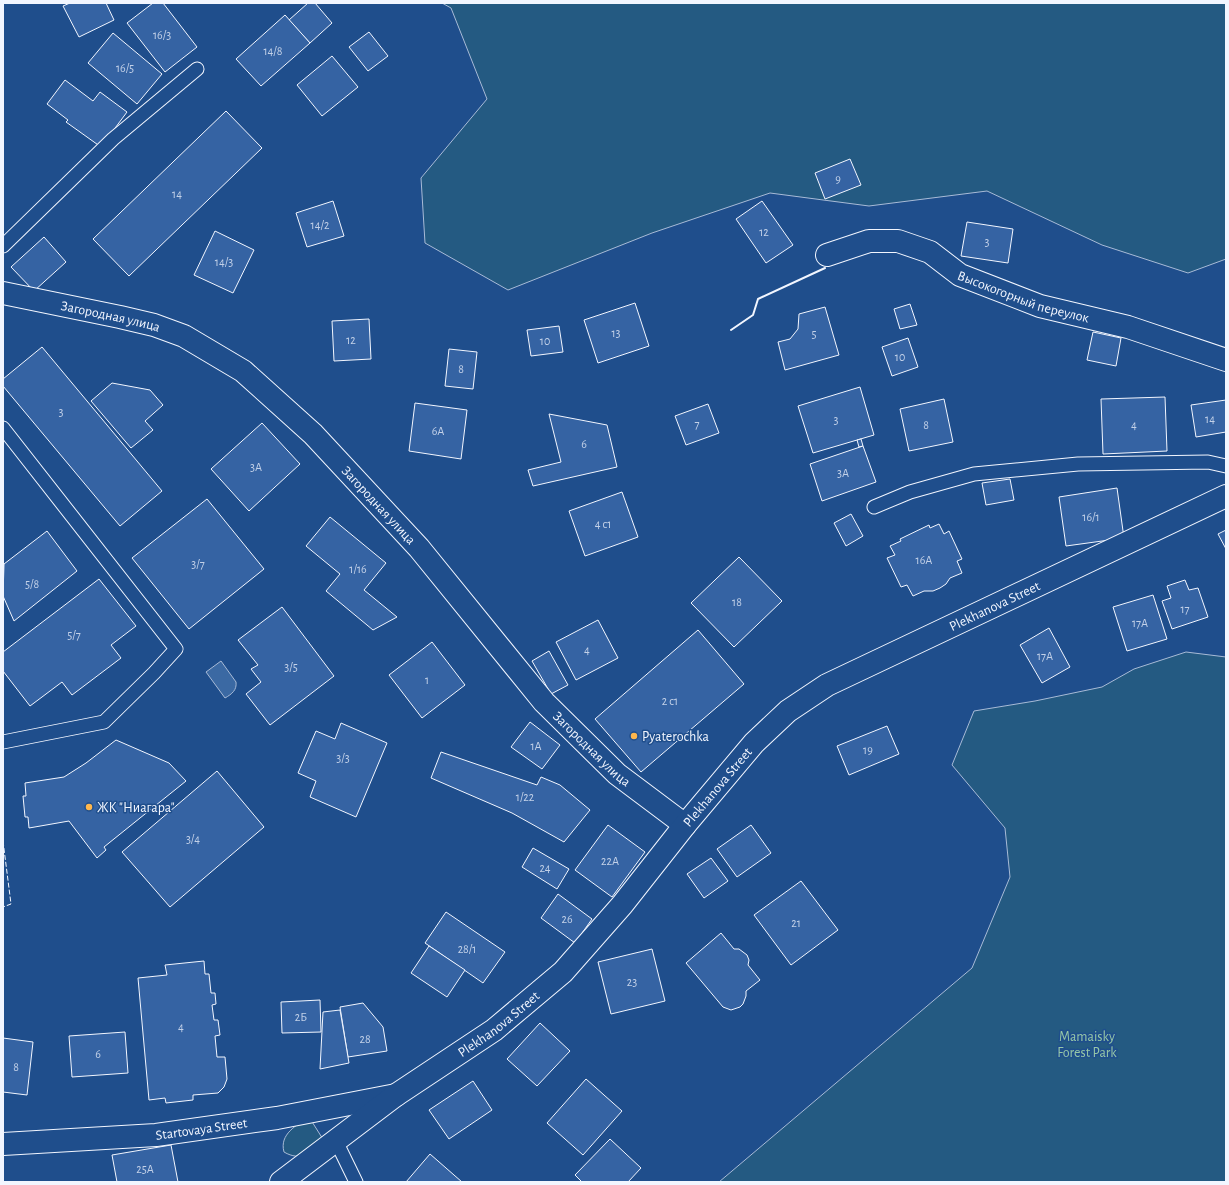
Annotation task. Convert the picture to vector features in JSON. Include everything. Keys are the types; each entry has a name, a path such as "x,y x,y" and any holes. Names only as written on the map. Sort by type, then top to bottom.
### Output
{"street":[{"name":"Высокогорный переулок","path":"827,255 868,241 898,241 930,252 960,275 1040,306 1128,327 1226,360"},
{"name":"Загородная улица","path":"3,293 154,325 184,336 243,371 313,434 419,548 544,702 617,774 686,825"},
{"name":"Plekhanova Street","path":"281,1182 396,1095 494,1030 563,972 622,905 754,743 788,711 827,685 1226,496"},
{"name":"Startovaya Street","path":"3,1144 156,1135 277,1118 396,1095"}],"lane":[{"path":"3,246 113,139 197,69"},
{"path":"3,428 176,649 104,722 3,742"},
{"path":"874,507 910,492 974,474 1078,464 1208,462 1226,466"},
{"path":"336,1141 356,1182"}],"green space":[{"path":"442,3 1226,3 1226,259 1188,273 1102,245 987,191 869,206 770,193 652,233 508,290 425,243 421,178 487,99 451,8"},
{"name":"Mamaisky Forest Park","path":"1186,652 1226,657 1226,1182 719,1182 972,968 1010,877 1005,828 952,765 974,711 1035,701 1102,687 1134,669"},
{"path":"309,1117 326,1144 311,1153 301,1156 290,1155 284,1152 284,1140 287,1135 294,1127"}],"shaded area":[{"path":"221,661 236,682 234,692 225,698 206,672"}],"building":[{"path":"70,3 106,3 114,20 79,37 63,6"},
{"path":"153,3 163,3 197,47 165,72 127,23"},
{"path":"308,3 315,3 332,23 310,43 289,20"},
{"path":"285,15 310,43 261,86 236,59"},
{"path":"369,32 388,56 368,71 349,47"},
{"path":"113,33 162,74 137,104 88,63"},
{"path":"332,56 358,87 322,116 297,85"},
{"path":"65,80 93,101 100,92 127,112 101,147 66,122 68,120 47,104"},
{"path":"226,111 262,148 129,276 93,239"},
{"path":"850,159 861,185 825,199 815,173"},
{"path":"333,201 344,236 307,247 296,213"},
{"path":"762,201 793,245 766,263 736,219"},
{"path":"967,222 1013,229 1008,263 961,256"},
{"path":"215,231 254,250 233,293 194,275"},
{"path":"44,237 66,262 34,291 11,267"},
{"path":"635,303 649,346 598,363 584,320"},
{"path":"910,304 917,325 900,329 894,309"},
{"path":"825,307 839,355 785,370 778,342 790,339 798,329 799,314"},
{"path":"369,319 371,359 334,361 332,321"},
{"path":"559,326 563,352 531,356 527,330"},
{"path":"1093,332 1121,338 1116,366 1087,360"},
{"path":"908,338 918,367 892,376 882,347"},
{"path":"42,347 162,491 120,526 3,386 3,379"},
{"path":"449,349 477,352 473,389 445,386"},
{"path":"112,383 150,390 163,405 145,421 153,430 131,448 91,401"},
{"path":"860,387 874,435 813,453 798,406"},
{"path":"1165,397 1167,451 1103,454 1101,399"},
{"path":"944,399 953,442 909,451 900,409"},
{"path":"1226,400 1226,432 1196,437 1191,405"},
{"path":"415,403 467,410 461,459 409,451"},
{"path":"708,404 719,433 686,445 675,416"},
{"path":"549,414 607,425 617,467 533,486 528,470 561,462"},
{"path":"262,423 300,464 249,511 211,469"},
{"path":"861,439 863,446 859,447 857,440"},
{"path":"863,446 876,482 822,501 810,464"},
{"path":"1010,479 1014,500 986,505 982,483"},
{"path":"1117,488 1124,538 1066,546 1059,497"},
{"path":"622,492 638,537 585,556 569,511"},
{"path":"207,499 264,569 189,629 132,558"},
{"path":"851,514 863,536 846,546 834,523"},
{"path":"330,517 386,563 364,590 397,617 373,630 326,591 340,574 306,546"},
{"path":"939,524 944,534 949,531 962,559 957,561 962,573 950,578 946,584 940,588 933,591 924,591 913,596 907,585 901,587 887,558 895,555 890,546 901,541 900,539 929,525 930,528"},
{"path":"1226,530 1226,549 1218,534"},
{"path":"47,531 77,571 14,621 3,596 4,564"},
{"path":"739,557 782,601 734,647 691,603"},
{"path":"99,579 136,626 111,645 121,658 72,695 62,682 30,706 3,671 3,652"},
{"path":"1185,580 1189,590 1198,588 1208,617 1172,629 1162,601 1171,598 1167,586"},
{"path":"1153,595 1167,639 1127,651 1113,607"},
{"path":"282,607 334,676 270,725 246,694 261,682 251,669 258,665 238,640"},
{"path":"598,620 618,658 576,680 556,642"},
{"path":"1049,628 1070,667 1042,683 1020,645"},
{"path":"698,630 744,684 641,772 595,719"},
{"path":"432,642 465,685 422,718 389,675"},
{"path":"549,651 568,685 551,694 532,661"},
{"path":"530,722 560,745 542,769 511,747"},
{"path":"341,723 387,743 356,817 310,797 316,781 298,773 316,731 335,739"},
{"path":"887,726 899,754 849,775 837,746"},
{"name":"ЖК \"Ниагара\"","path":"116,740 169,763 186,781 104,847 106,850 97,858 69,821 29,828 28,817 25,817 23,796 26,796 25,783 64,777 86,763"},
{"path":"441,752 537,785 541,777 560,785 590,810 564,842 512,813 431,778"},
{"path":"217,771 264,827 170,907 122,852"},
{"path":"608,825 645,852 612,897 575,870"},
{"path":"751,825 771,853 737,877 717,849"},
{"path":"533,848 569,869 557,889 522,867"},
{"path":"711,858 728,881 704,898 687,874"},
{"path":"801,881 838,930 791,965 754,915"},
{"path":"558,894 592,919 575,943 541,918"},
{"path":"446,912 505,952 483,983 425,943"},
{"path":"721,933 734,949 739,949 747,955 749,960 748,965 760,980 746,991 743,1004 740,1007 731,1010 723,1007 686,963"},
{"path":"429,946 465,970 447,997 411,973"},
{"path":"652,949 665,1001 611,1014 598,962"},
{"path":"204,961 205,974 209,974 211,993 215,993 216,1004 212,1005 214,1020 218,1020 220,1035 215,1036 217,1057 225,1057 227,1079 224,1087 218,1093 193,1095 193,1100 166,1103 165,1098 149,1100 138,978 167,975 165,965"},
{"path":"320,1000 321,1032 282,1033 281,1002"},
{"path":"363,1003 383,1027 387,1051 348,1057 340,1007"},
{"path":"340,1010 349,1063 320,1069 323,1012"},
{"path":"540,1023 570,1051 537,1086 507,1059"},
{"path":"125,1032 128,1073 72,1077 69,1036"},
{"path":"3,1038 33,1042 27,1095 3,1092"},
{"path":"586,1079 622,1111 583,1155 547,1123"},
{"path":"473,1081 492,1110 449,1139 429,1110"},
{"path":"610,1139 641,1168 628,1182 582,1182 575,1175"},
{"path":"171,1145 178,1182 117,1182 112,1155"},
{"path":"430,1154 462,1182 406,1182"}],"fence":[{"path":"3,841 11,904 3,907"}],"wall":[{"path":"731,330 753,315 758,299 825,268"}],"place":[{"name":"Pyaterochka","path":"634,736"},
{"name":"ЖК \"Ниагара\"","path":"89,807"}]}
